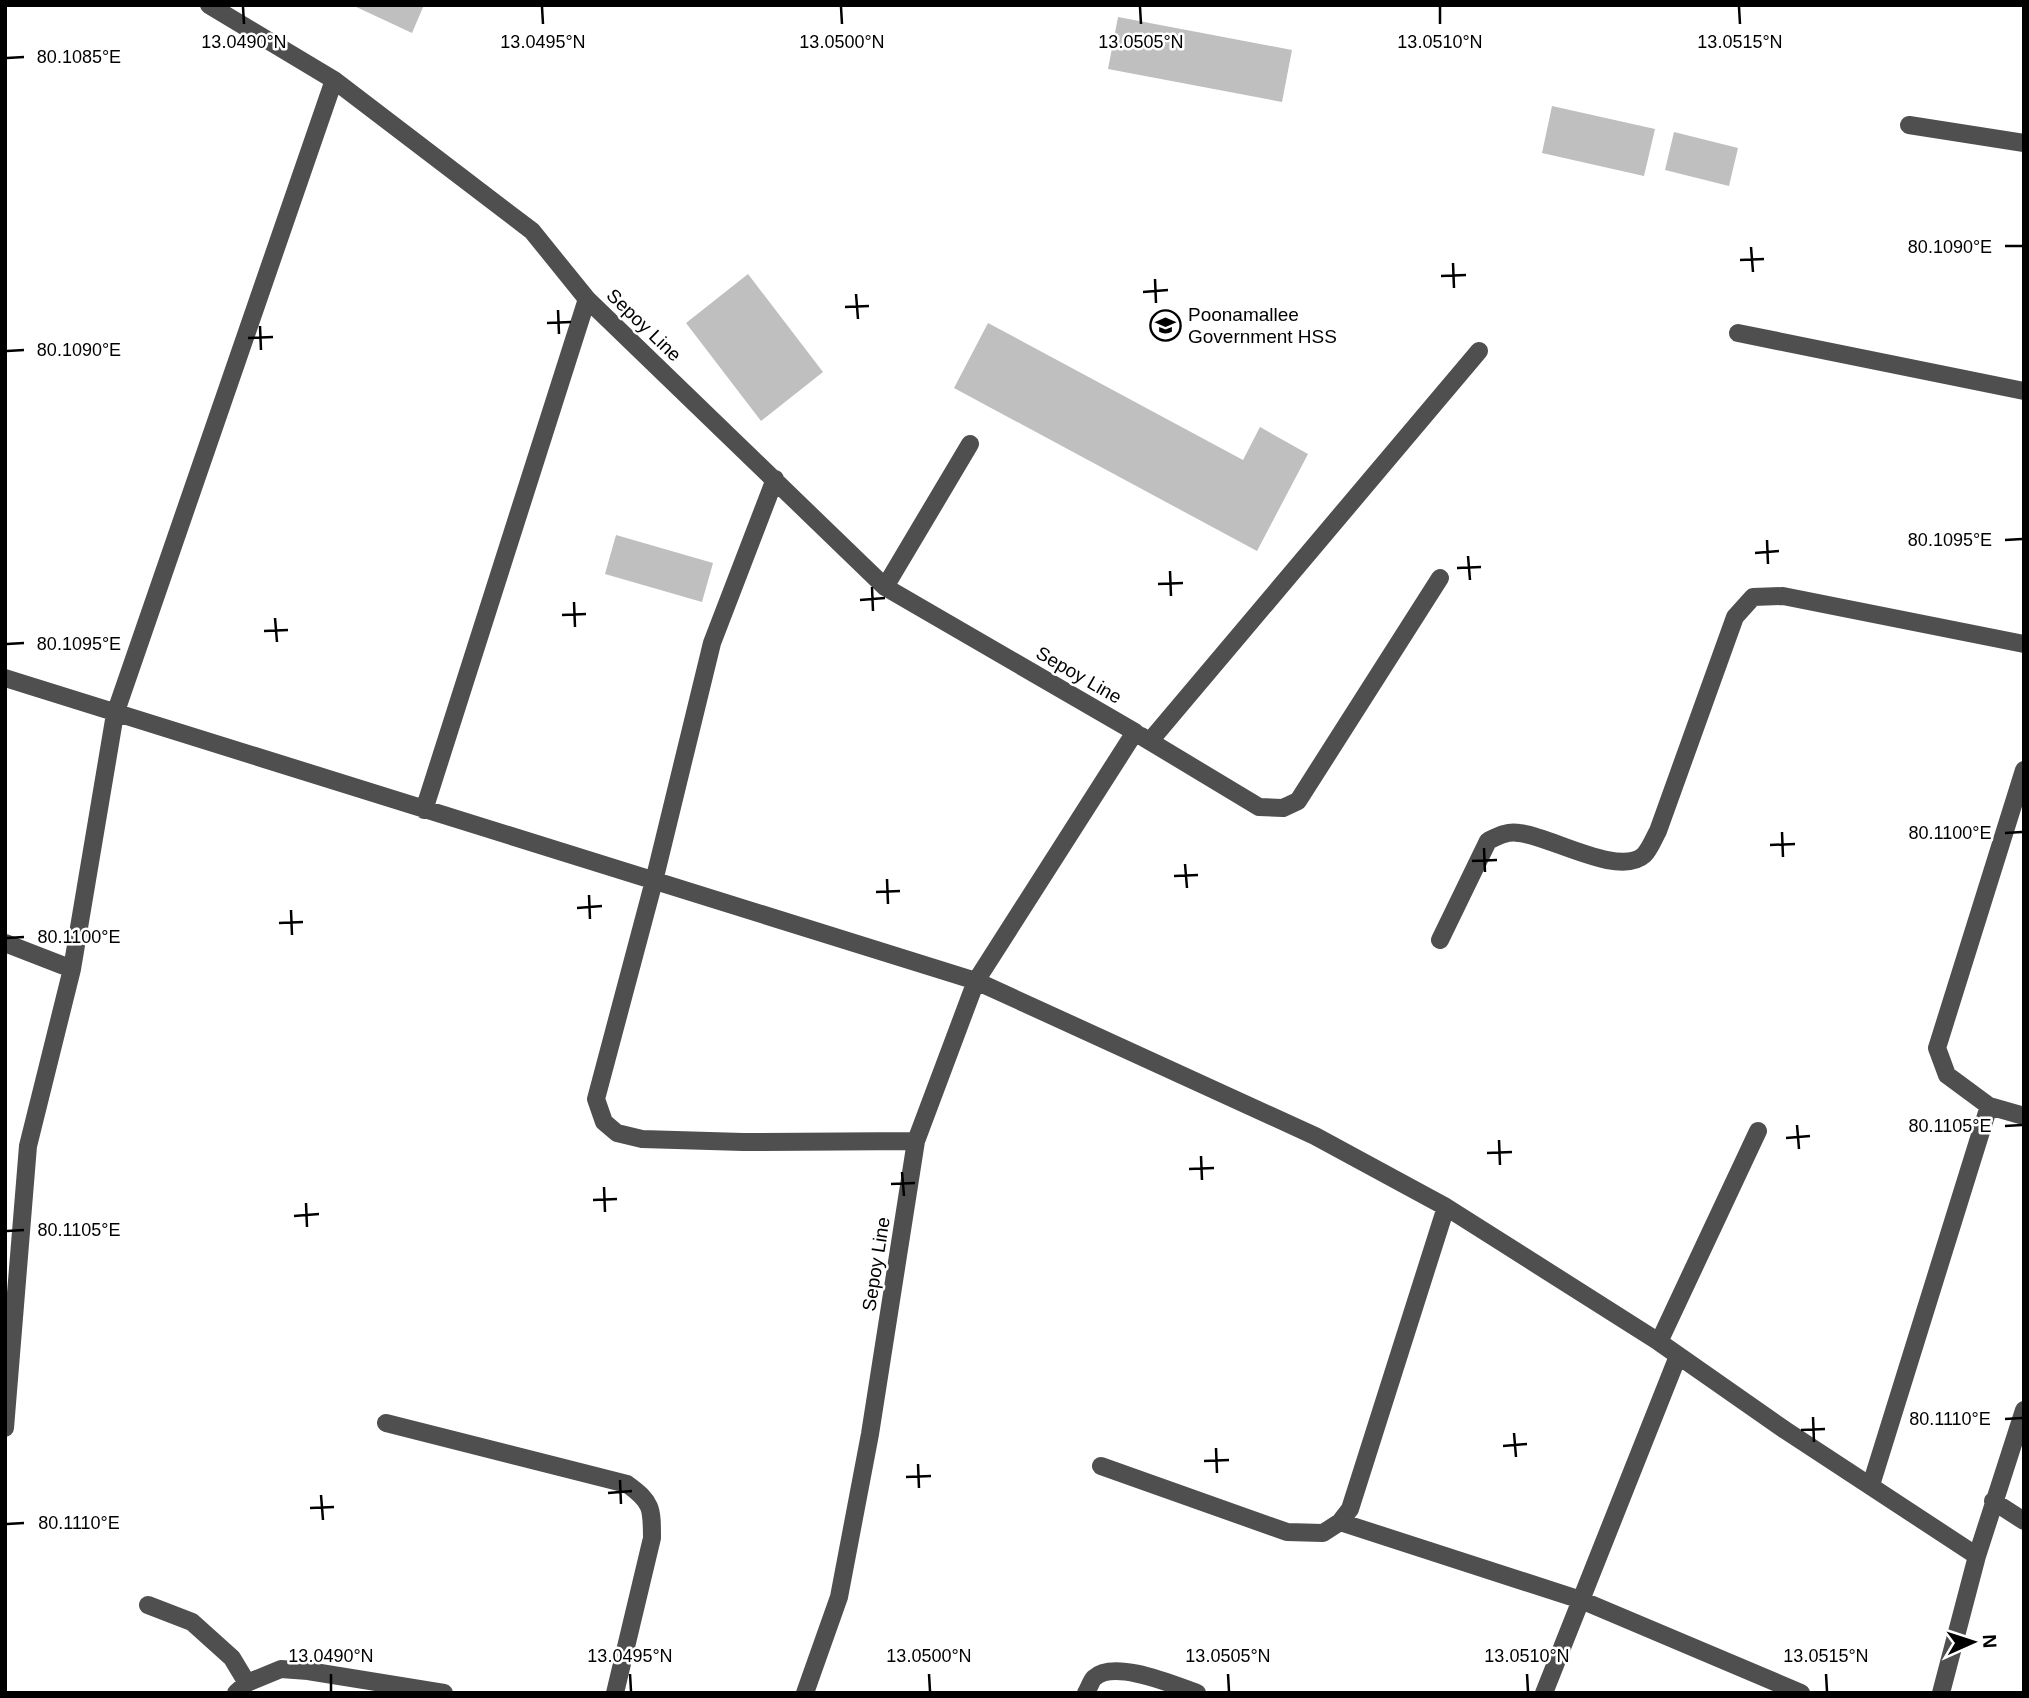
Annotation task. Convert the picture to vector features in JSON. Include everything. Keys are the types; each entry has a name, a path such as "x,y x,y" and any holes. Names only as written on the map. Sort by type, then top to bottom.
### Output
{"street":[{"name":"Sepoy Line","path":"209,5 334,80 532,231 587,299 885,587 1142,737 976,981 916,1141 870,1434 839,1597 806,1693"},
{"path":"5,1428 28,1146 72,969 115,714 334,80"},
{"path":"1909,125 2024,144"},
{"path":"424,810 587,299"},
{"path":"1738,333 2024,391"},
{"path":"1440,578 1298,801 1283,808 1259,807 1142,737 1479,351"},
{"path":"885,587 970,444"},
{"path":"775,479 712,643 654,881 596,1099 604,1122 618,1133 642,1139 743,1142 916,1141"},
{"path":"1440,940 1488,841 1503,833 1520,832 1605,860 1632,861 1644,855 1658,831 1735,617 1753,597 1783,596 2024,644"},
{"path":"5,678 976,981 1315,1136 1446,1207 1659,1342 1784,1430 1977,1556"},
{"path":"2024,770 1937,1048 1947,1075 1989,1106 2024,1116"},
{"path":"5,943 72,969"},
{"path":"1871,1485 1989,1106"},
{"path":"1659,1342 1758,1131"},
{"path":"1101,1466 1287,1532 1323,1533 1340,1522 1350,1509 1446,1207"},
{"path":"1544,1693 1678,1356"},
{"path":"1941,1693 1977,1556 2024,1410"},
{"path":"386,1423 628,1484 646,1497 652,1518 652,1538 615,1693"},
{"path":"1993,1502 2024,1521"},
{"path":"1340,1522 1581,1601 1801,1693"},
{"path":"148,1605 192,1622 232,1658 242,1688 281,1669 444,1693"},
{"path":"1086,1693 1094,1678 1107,1670 1127,1671 1198,1693"}],"building":[{"path":"352,5 424,5 412,33"},
{"path":"1118,17 1292,50 1282,102 1108,69"},
{"path":"1552,106 1655,129 1644,176 1542,153"},
{"path":"1674,132 1738,148 1729,186 1665,170"},
{"path":"748,274 823,372 761,421 686,323"},
{"path":"988,323 1243,460 1260,427 1308,454 1257,551 954,388"},
{"path":"616,535 713,563 702,602 605,574"}],"place":[{"name":"Poonamallee Government HSS","path":"1165,325"}]}
